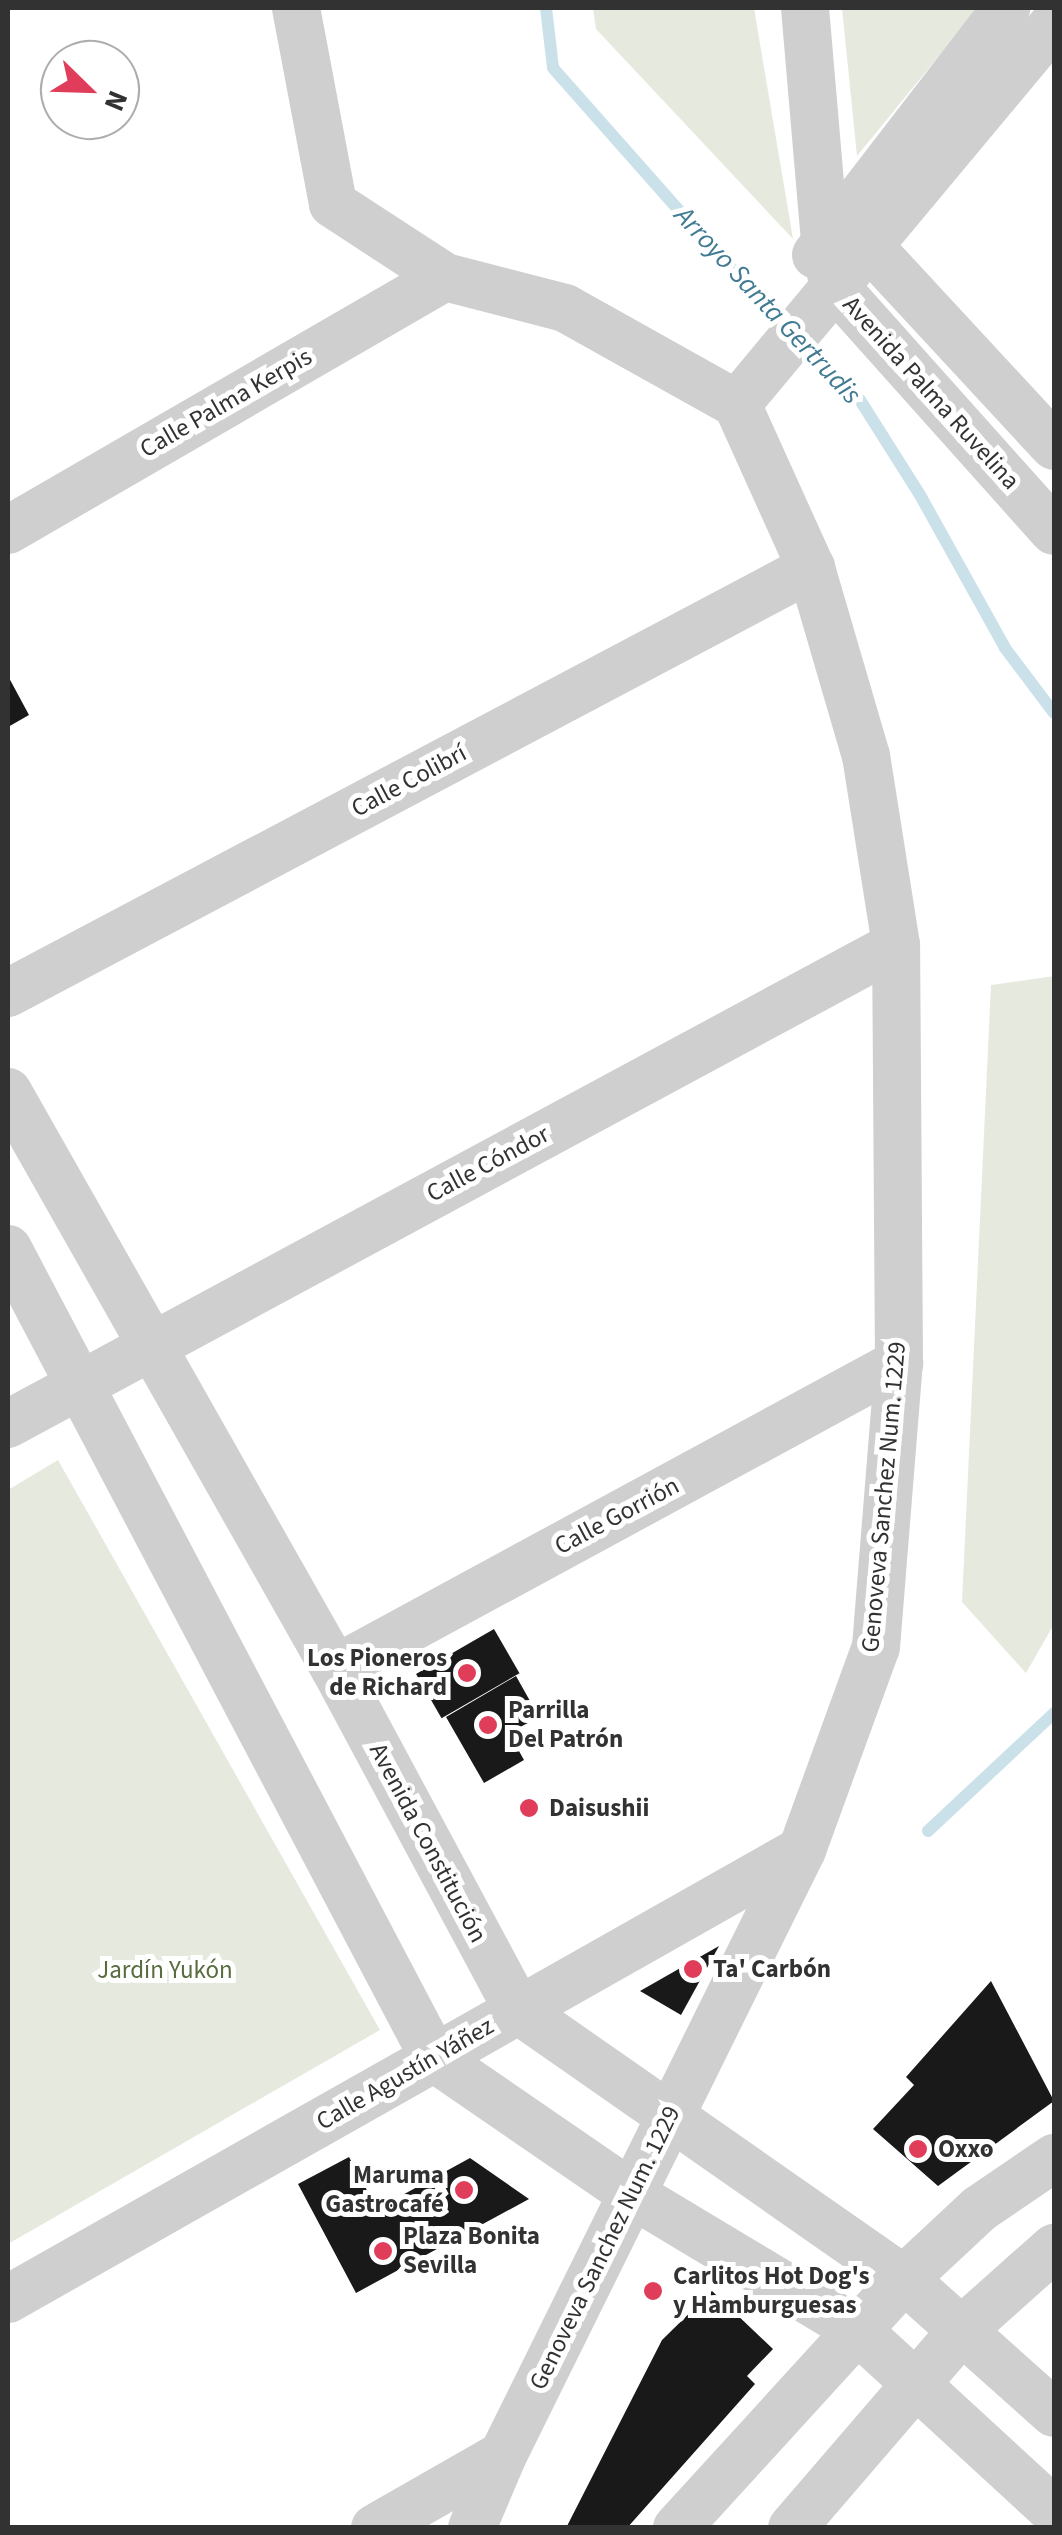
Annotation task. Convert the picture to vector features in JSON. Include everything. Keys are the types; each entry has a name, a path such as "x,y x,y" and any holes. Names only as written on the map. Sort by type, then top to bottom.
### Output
{"street":[{"path":"296,8 333,204 445,276 566,308 724,397 806,297 1054,24"},
{"path":"805,8 806,297"},
{"path":"806,297 1006,8"},
{"name":"Calle Palma Kerpis","path":"8,530 445,276"},
{"path":"806,297 1054,446"},
{"name":"Avenida Palma Ruvelina","path":"806,297 1054,527"},
{"name":"Genoveva Sanchez Num. 1229","path":"472,2528 503,2456 802,1850 876,1647 900,1363 896,945 866,756 811,568 724,397"},
{"name":"Calle Colibrí","path":"8,994 811,568"},
{"name":"Calle Cóndor","path":"8,1424 896,945"},
{"name":"Avenida Constitución","path":"8,1092 335,1670 518,2010 904,2279 1054,2412"},
{"path":"8,1249 434,2058 633,2195 856,2329 1054,2510"},
{"name":"Calle Gorrión","path":"335,1670 900,1363"},
{"name":"Calle Agustín Yáñez","path":"8,2299 802,1850"},
{"path":"677,2528 904,2279 979,2209 1054,2158"},
{"path":"792,2528 963,2329 1054,2248"},
{"path":"376,2528 503,2456"}],"green space":[{"path":"593,8 754,8 793,239 596,29"},
{"path":"842,8 978,8 857,156"},
{"path":"1054,976 1054,1624 1026,1673 962,1602 991,985"},
{"name":"Jardín Yukón","path":"58,1460 380,2030 8,2244 8,1490"}],"building":[{"path":"8,676 29,715 8,727"},
{"name":"Los Pioneros de Richard","path":"494,1629 520,1673 442,1718 416,1674"},
{"name":"Parrilla Del Patrón","path":"516,1676 539,1717 509,1733 524,1760 484,1783 446,1717"},
{"name":"Ta' Carbón","path":"719,1946 681,2015 640,1991"},
{"path":"991,1981 1054,2101 938,2186 873,2129 914,2085 906,2077"},
{"name":"Plaza Bonita Sevilla","path":"349,2157 377,2209 470,2158 529,2199 356,2293 298,2184"},
{"path":"712,2291 773,2349 747,2376 755,2384 627,2528 566,2528 662,2340"}],"waterway":[{"name":"Arroyo Santa Gertrudis","path":"546,8 553,68 716,252 788,326"},
{"name":"Arroyo Santa Gertrudis","path":"802,340 860,400 920,495 1005,648 1054,713"},
{"path":"928,1831 1054,1713"}],"place":[{"name":"Los Pioneros de Richard","path":"467,1673"},
{"name":"Parrilla Del Patrón","path":"488,1725"},
{"name":"Daisushii","path":"529,1808"},
{"name":"Ta' Carbón","path":"693,1969"},
{"name":"Oxxo","path":"918,2149"},
{"name":"Maruma Gastrocafé","path":"464,2190"},
{"name":"Plaza Bonita Sevilla","path":"383,2251"},
{"name":"Carlitos Hot Dog's y Hamburguesas","path":"653,2291"}]}
